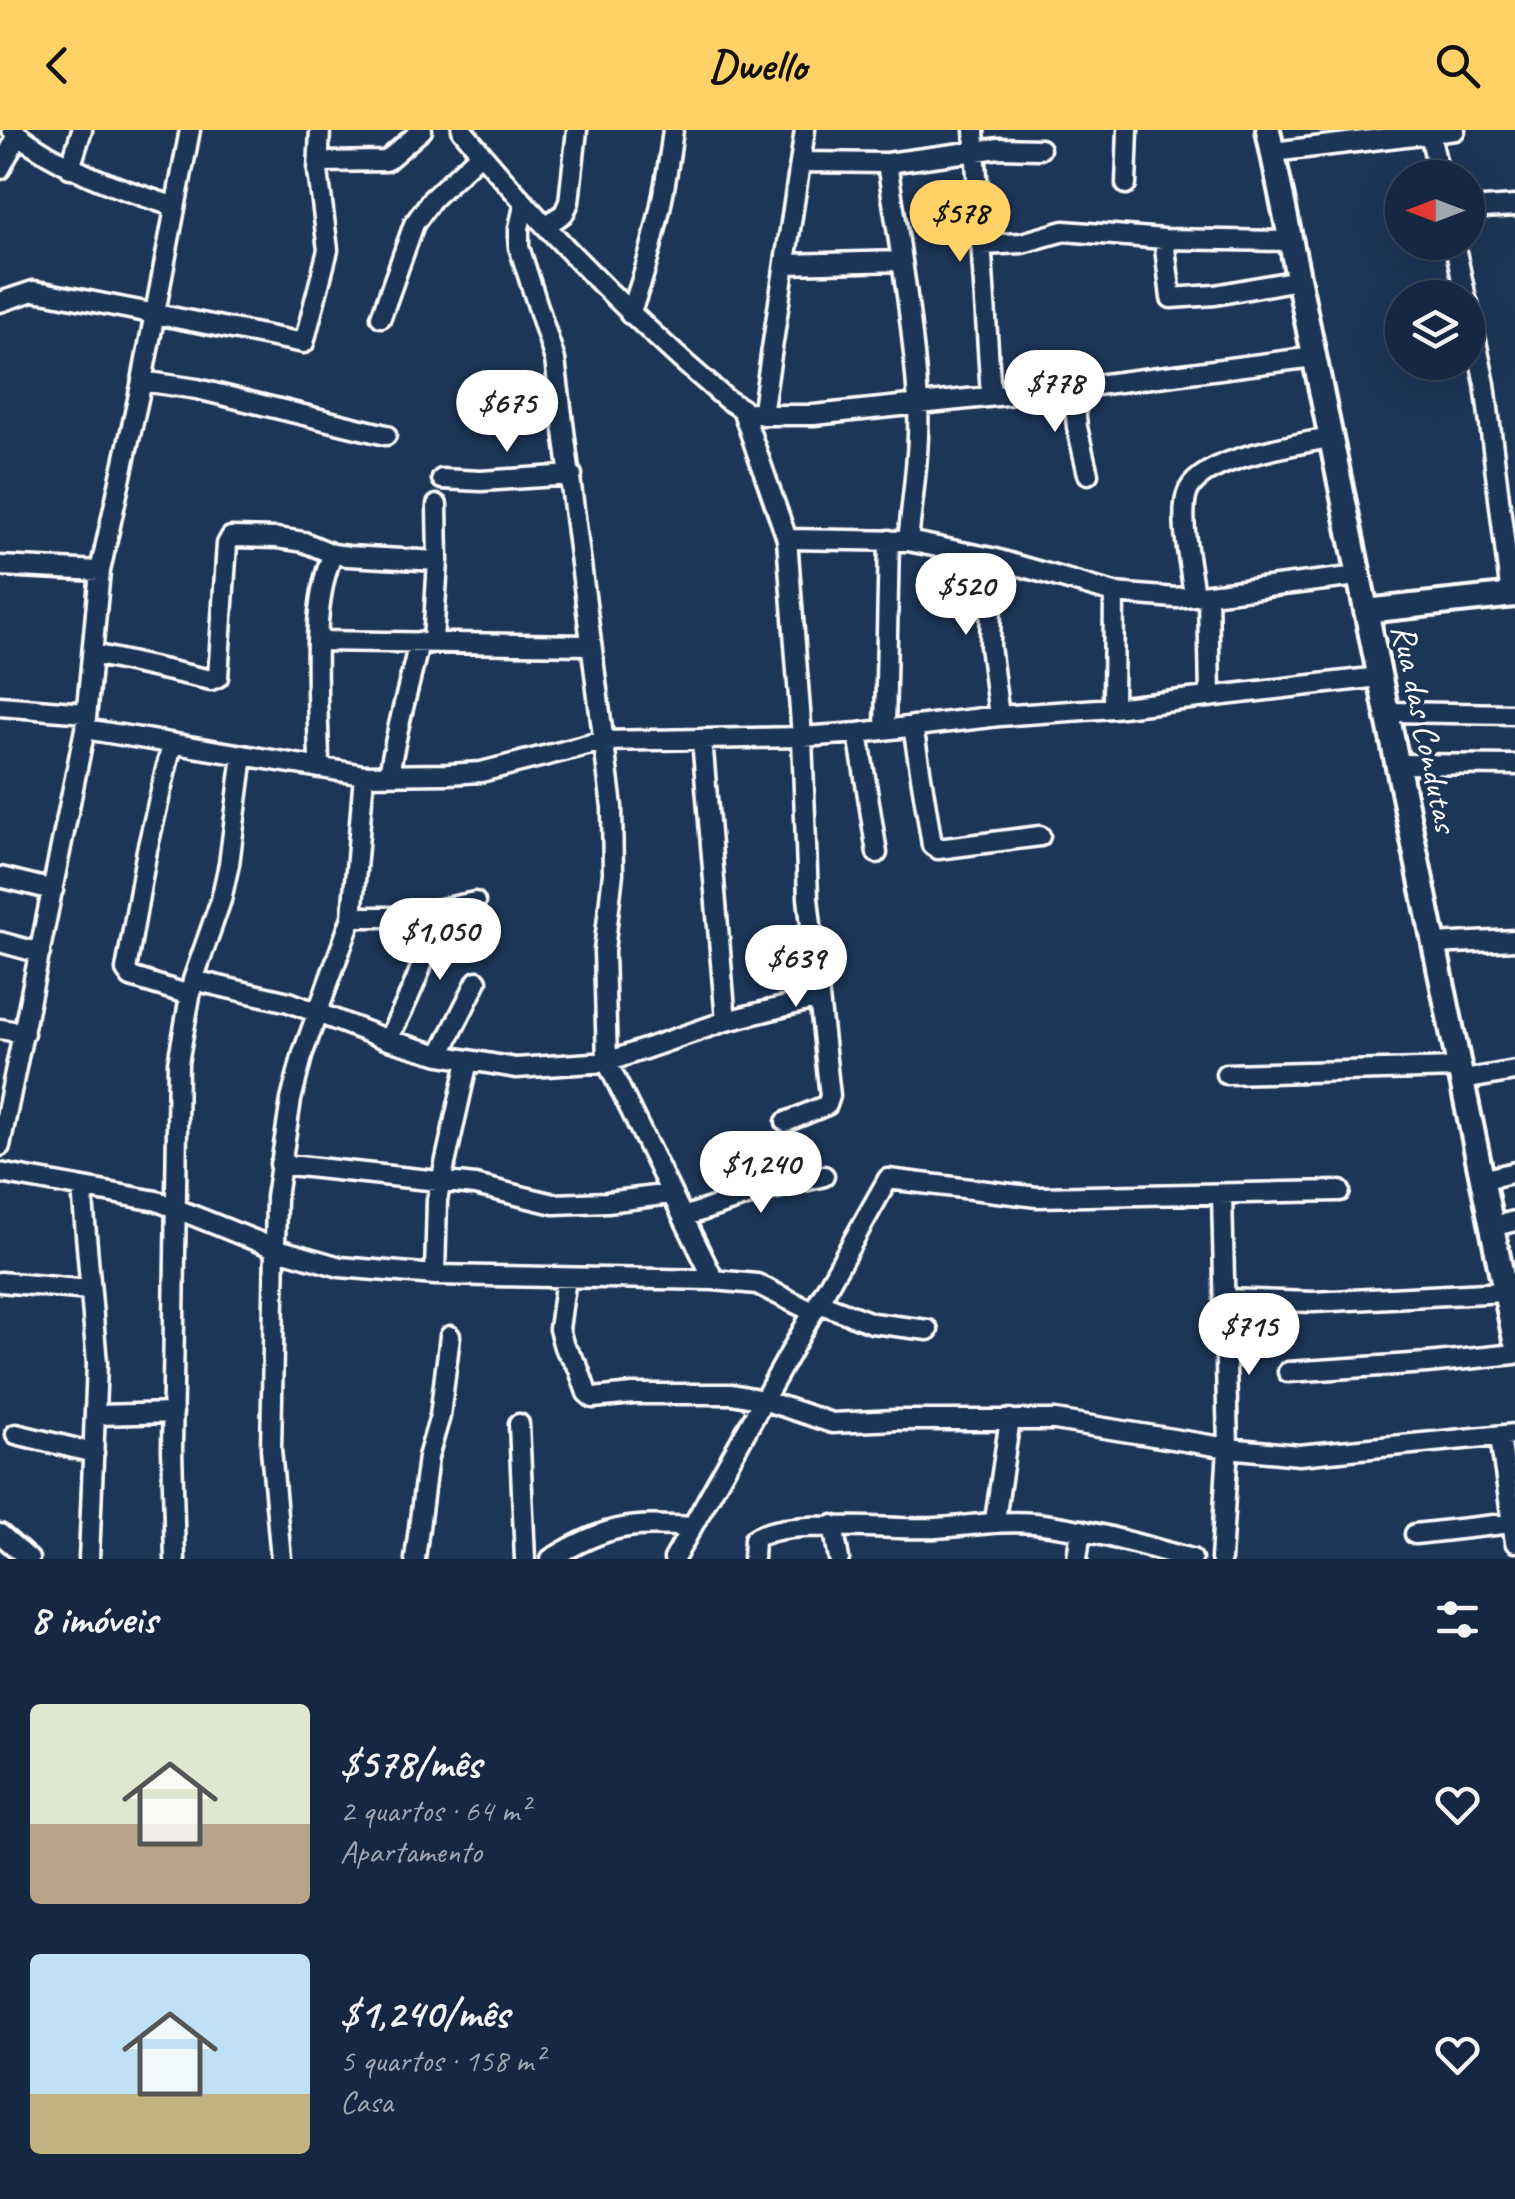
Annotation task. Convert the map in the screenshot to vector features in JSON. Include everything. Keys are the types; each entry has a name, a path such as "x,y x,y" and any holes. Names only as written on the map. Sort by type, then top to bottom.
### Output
{"street":[{"path":"70,168 82,130"},
{"path":"1,1135 85,721 100,571 142,382 190,130"},
{"path":"0,302 33,292 304,344 328,250 318,162 320,130"},
{"path":"318,162 386,161 422,130"},
{"path":"462,130 524,206 630,314 726,400 762,415 814,416 1314,357"},
{"path":"546,226 564,213 568,202 577,130"},
{"path":"630,314 647,270 664,202 673,130"},
{"path":"762,415 805,130"},
{"path":"974,130 991,396"},
{"path":"1126,184 1128,130"},
{"path":"1270,141 1455,130"},
{"path":"0,168 15,132 70,168 173,206"},
{"path":"1429,132 1436,160"},
{"name":"Rua das Condutas","path":"1270,141 1514,1330"},
{"path":"801,162 886,163 976,150 1040,149"},
{"path":"381,316 414,224 432,198 480,153"},
{"path":"885,729 899,540 917,456 918,404 886,163"},
{"path":"524,206 519,247 555,360 612,808 612,873 604,951 608,1062 714,1280"},
{"path":"1485,208 1515,206"},
{"path":"982,245 1022,243 1064,232 1164,239 1290,241"},
{"path":"1164,239 1171,298 1216,295 1298,280"},
{"path":"786,264 902,261"},
{"path":"1366,611 1513,596 1484,380"},
{"path":"142,382 198,389 386,435"},
{"path":"1073,388 1088,474"},
{"path":"742,409 787,539 802,737 808,898 830,1100 828,1105 786,1122"},
{"path":"1210,696 1201,595 1185,517 1185,498 1191,485 1204,474 1248,456 1330,438"},
{"path":"442,479 481,481 572,475"},
{"path":"389,776 396,733 426,642 438,561 436,505"},
{"path":"93,654 218,677 230,537 290,540 333,554 438,561"},
{"path":"787,539 899,540 992,558 1114,593 1201,595 1358,576"},
{"path":"319,768 319,642 325,573 333,554"},
{"path":"992,558 990,646 999,716"},
{"path":"0,566 100,571"},
{"path":"1112,708 1114,593"},
{"path":"319,642 589,645"},
{"path":"0,706 85,721 172,744 364,776 389,776 481,772 604,741 858,733 1379,676"},
{"path":"1387,712 1515,714"},
{"path":"913,726 932,845 938,849 1040,836"},
{"path":"858,733 877,853"},
{"path":"702,738 726,1021"},
{"path":"172,744 126,970 132,977 318,1011 388,1040 468,1061 516,1068 608,1062 726,1021 819,998"},
{"path":"175,1559 178,1063 192,987 225,882 243,755"},
{"path":"1398,764 1515,765"},
{"path":"282,1559 270,1449 274,1248 280,1164 291,1100 352,917 364,776"},
{"path":"0,878 53,890"},
{"path":"352,917 430,913 475,902"},
{"path":"388,1040 427,954 430,913"},
{"path":"1434,944 1515,940"},
{"path":"0,942 40,953"},
{"path":"440,1054 477,980"},
{"path":"0,1029 24,1033"},
{"path":"434,1275 436,1209 468,1061"},
{"path":"1226,1074 1515,1071"},
{"path":"280,1164 486,1187 554,1204 671,1194"},
{"path":"1482,1180 1515,1172"},
{"path":"0,1173 176,1208 274,1248 340,1266 434,1275 757,1284 816,1308 872,1323 928,1330"},
{"path":"686,1216 824,1176"},
{"path":"674,1559 888,1179 1038,1196 1340,1190"},
{"path":"82,1188 97,1363 89,1559"},
{"path":"1221,1559 1228,1448 1222,1195"},
{"path":"1491,1228 1515,1220"},
{"path":"566,1278 559,1329 589,1396 732,1394 832,1423 1055,1420 1228,1448 1299,1455 1507,1435 1514,1533 1415,1534"},
{"path":"0,1282 89,1290"},
{"path":"1224,1298 1313,1302 1505,1292"},
{"path":"416,1559 429,1452 440,1416 450,1336"},
{"path":"1288,1372 1427,1364 1515,1354"},
{"path":"96,1415 174,1413"},
{"path":"995,1520 1010,1418"},
{"path":"519,1424 525,1559"},
{"path":"16,1434 94,1453"},
{"path":"753,1559 754,1539 758,1536 833,1525 938,1528 995,1520 1081,1530 1192,1559"},
{"path":"551,1559 582,1540 637,1523 692,1526"},
{"path":"833,1525 838,1559"},
{"path":"1078,1559 1081,1530"},
{"path":"0,1534 29,1559"}]}
